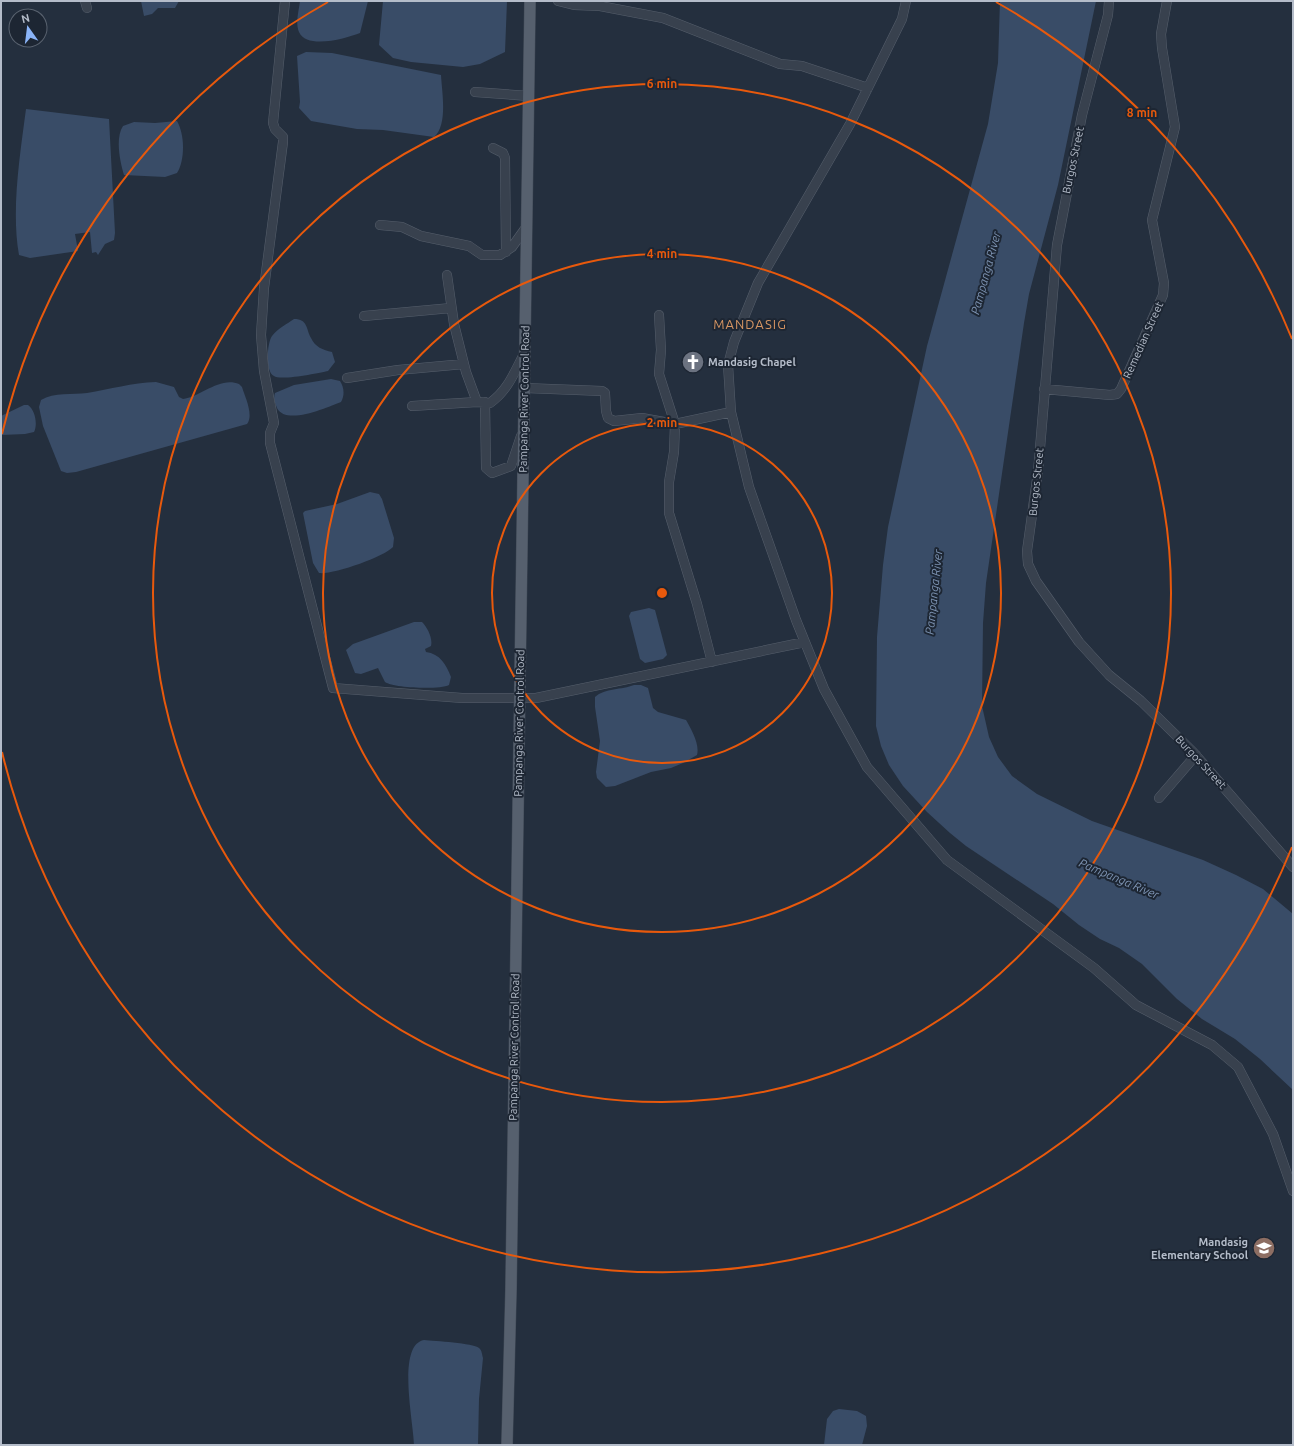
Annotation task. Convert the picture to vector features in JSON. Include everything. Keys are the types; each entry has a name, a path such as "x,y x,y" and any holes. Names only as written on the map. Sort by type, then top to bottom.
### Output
{"main road":[{"name":"Pampanga River Control Road","path":"507,1445 510,1384 530,1"}],"street":[{"path":"285,1 273,123 275,129 283,137 283,142 264,288 262,345 264,372 274,423 270,433 270,443 333,688 462,698 519,698 550,696 805,642"},
{"path":"558,1 574,5 600,6 663,18 780,64 802,66 868,88"},
{"path":"906,1 902,19 850,124 758,283 734,342 728,365 731,412 749,486 805,642 824,689 867,767 937,851 953,865 1094,968 1136,1004 1212,1045 1238,1067 1273,1134 1293,1191"},
{"name":"Burgos Street","path":"1109,1 1108,15 1082,115 1057,245 1036,492 1027,551 1028,564 1036,581 1079,642 1110,675 1141,701 1196,755 1293,867"},
{"name":"Remedian Street","path":"1044,389 1110,395 1117,394 1121,389 1163,295 1164,283 1152,220 1175,128 1161,34 1167,1"},
{"path":"475,92 529,96"},
{"path":"493,148 503,152 505,158 506,252"},
{"path":"380,225 402,227 421,236 469,246 482,255 500,255 506,252 515,244 522,231 527,226"},
{"path":"447,275 451,308 464,364 481,402 486,468 488,471 492,473 497,472 511,466 523,429"},
{"path":"364,316 451,308"},
{"path":"658,315 661,350 659,374 675,424 674,452 669,482 669,513 697,604 712,662"},
{"path":"412,406 481,402 490,403 505,389 525,353"},
{"path":"347,378 398,370 464,364"},
{"path":"525,388 602,390 605,393 608,418 614,421 642,418 675,424 731,412"},
{"path":"1159,798 1196,755"}],"water":[{"path":"141,1 179,1 175,8 158,8 152,14 144,16"},
{"path":"300,1 368,1 360,33 337,40 318,42 303,37 299,32 297,25"},
{"path":"383,1 507,1 505,52 480,64 463,67 411,62 393,58 379,45"},
{"name":"Pampanga River","path":"1000,1 1096,1 1058,185 1029,294 986,583 983,623 982,706 989,737 998,757 1012,776 1037,794 1092,821 1203,860 1236,875 1263,889 1293,914 1293,1090 1260,1059 1235,1039 1202,1019 1177,999 1142,964 1119,948 1100,939 1079,925 1053,904 966,846 950,833 927,812 903,786 889,765 881,746 876,726 877,637 888,527 927,346 988,124 998,63"},
{"path":"306,52 332,53 441,75 443,117 438,132 434,137 383,130 357,129 311,121 299,108 300,102 297,56"},
{"path":"26,109 109,119 115,233 114,240 105,244 98,255 96,252 92,253 90,232 75,234 78,251 30,258 19,255 16,201"},
{"path":"177,121 182,133 183,155 180,168 177,173 165,177 124,175 121,164 119,143 119,137 123,126 134,122 155,123"},
{"path":"294,319 299,319 306,325 309,335 317,346 332,352 335,362 328,371 284,378 274,376 271,373 268,363 270,340 277,331"},
{"path":"331,379 340,381 341,383 343,394 341,402 308,414 298,415 282,413 277,408 274,399 275,393 294,385"},
{"path":"156,382 174,387 179,397 183,399 217,385 232,382 239,384 242,387 248,406 250,416 249,420 247,424 76,472 67,473 61,471 43,426 39,407 41,400 46,397 58,395 87,393"},
{"path":"24,405 28,405 34,414 36,425 34,432 1,435 1,416"},
{"path":"370,492 379,494 382,499 394,538 393,547 379,556 358,564 335,571 319,573 313,563 303,513 305,511 337,504"},
{"path":"649,608 655,610 667,655 663,659 645,663 640,659 629,616 631,612"},
{"path":"414,622 422,622 428,630 431,646 425,649 426,652 439,657 445,664 451,677 449,685 444,687 427,688 397,686 385,682 378,668 361,674 355,673 346,650 353,644"},
{"path":"634,685 641,685 648,688 653,708 658,712 686,720 696,741 698,751 697,755 671,768 651,772 615,786 606,787 597,778 596,772 600,741 595,697 604,692"},
{"path":"424,1340 453,1342 475,1346 481,1350 483,1358 479,1399 478,1445 414,1445 408,1386 409,1370 411,1356 416,1345"},
{"path":"839,1409 857,1411 866,1416 867,1426 862,1445 824,1445 827,1419 833,1411"}],"place":[{"name":"Mandasig Chapel","path":"693,362"},
{"name":"Mandasig Elementary School","path":"1264,1248"}],"district":[{"name":"MANDASIG","path":"750,324"}]}
